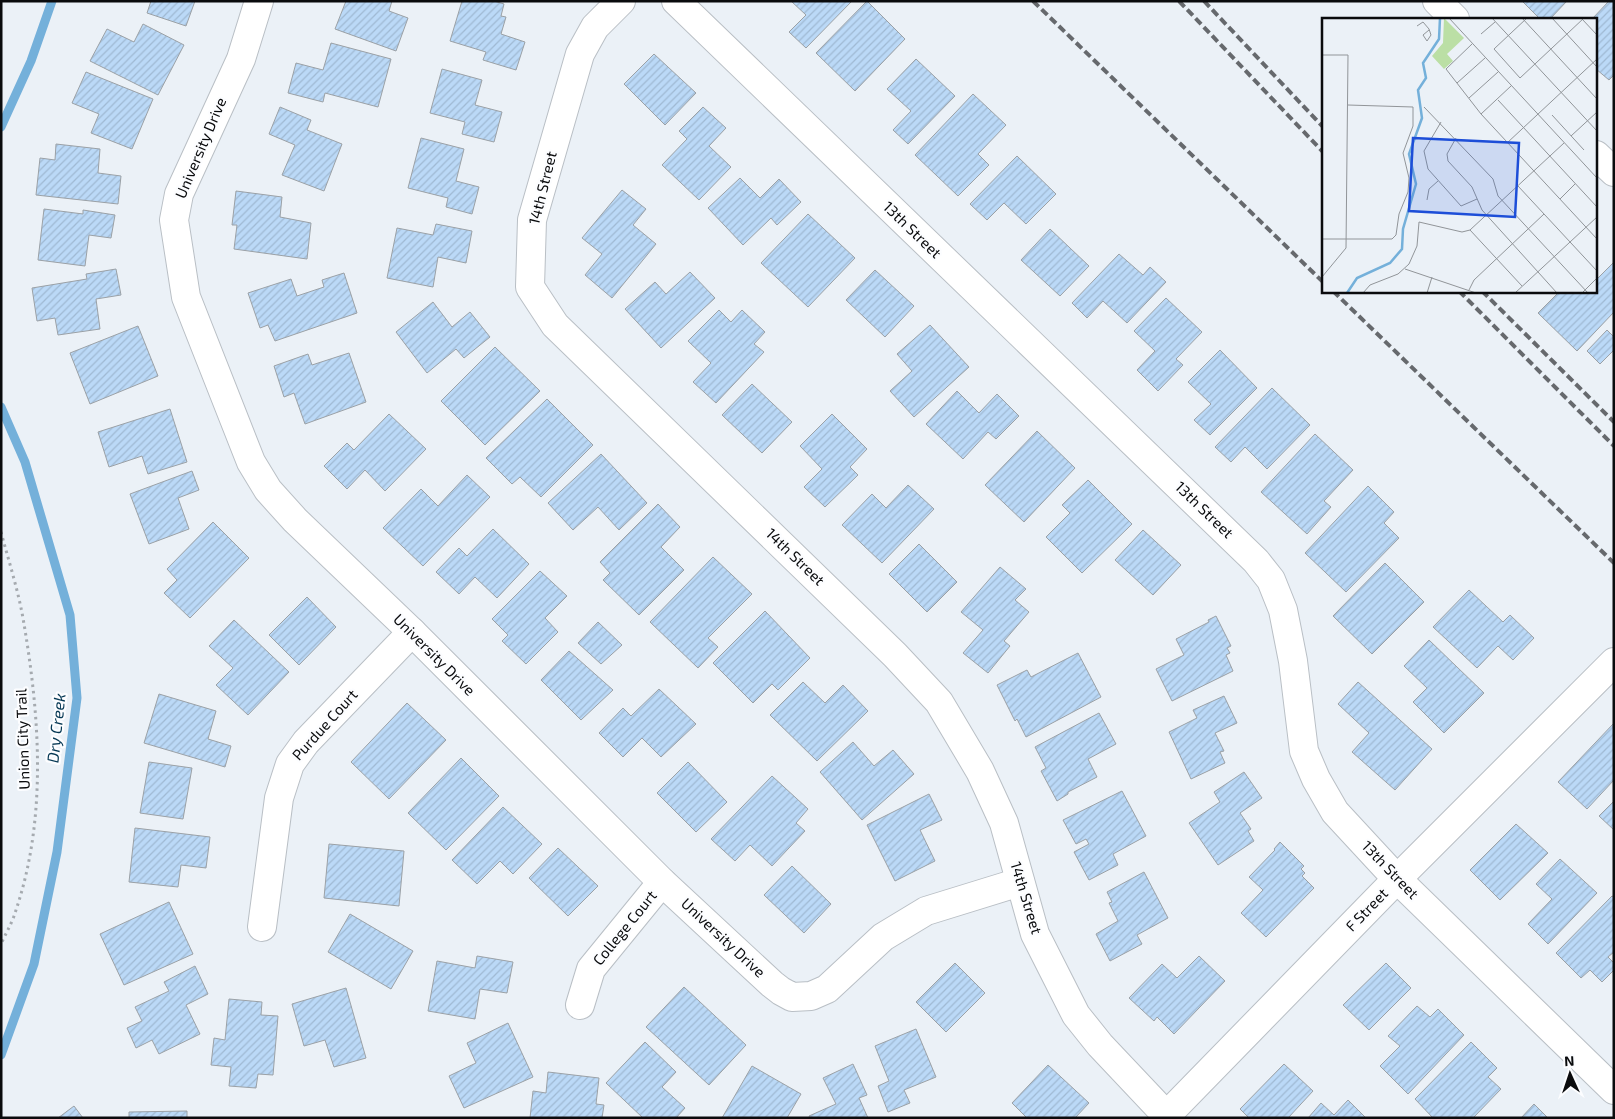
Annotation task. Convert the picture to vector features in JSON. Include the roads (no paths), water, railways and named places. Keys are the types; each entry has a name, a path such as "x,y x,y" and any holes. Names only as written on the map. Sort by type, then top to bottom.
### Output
{"street":[{"name":"University Drive","path":"260,1 240,59 179,194 174,220 186,297 251,462 268,490 295,520 412,632 662,882 781,992 792,997 811,996 827,989 883,937 926,911 1020,882"},
{"name":"14th Street","path":"621,1 595,27 580,54 532,220 530,288 555,325 895,655 939,702 980,771 1004,823 1035,934 1076,1015 1100,1045 1166,1117"},
{"name":"13th Street","path":"676,1 1256,561 1271,580 1283,610 1293,661 1304,751 1316,779 1335,812 1397,879 1614,1090"},
{"path":"1437,1 1454,18"},
{"path":"1598,157 1614,172"},
{"name":"Purdue Court","path":"262,927 278,798 290,764 306,742 412,632"},
{"name":"F Street","path":"1166,1117 1397,879 1614,662"},
{"name":"College Court","path":"580,1005 591,969 662,882"}],"waterway":[{"name":"Dry Creek","path":"1,127 31,61 52,1"},
{"name":"Dry Creek","path":"1,407 25,462 70,615 77,698 57,852 34,964 1,1055"}],"railway":[{"path":"1033,1 1322,281"},
{"path":"1179,1 1322,151"},
{"path":"1204,1 1322,126"},
{"path":"1334,292 1614,563"},
{"path":"1460,292 1614,446"},
{"path":"1483,292 1614,422"}]}
